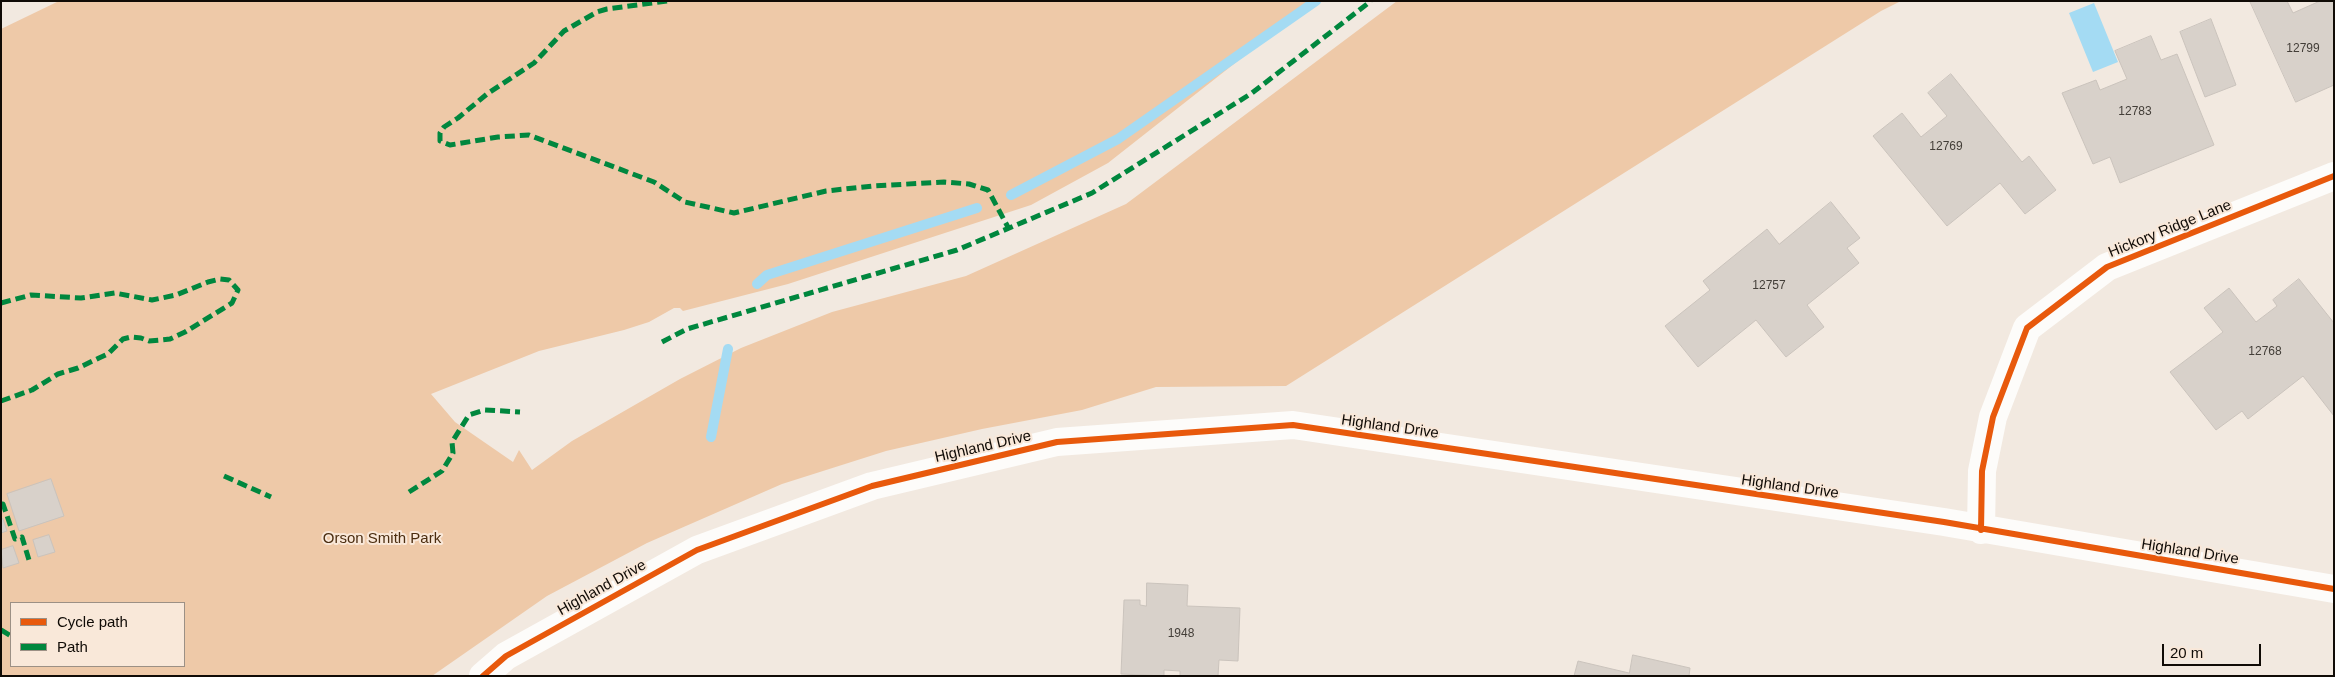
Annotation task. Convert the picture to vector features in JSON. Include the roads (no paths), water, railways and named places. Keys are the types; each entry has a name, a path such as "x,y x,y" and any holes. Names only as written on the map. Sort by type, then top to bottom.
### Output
{"street":[{"name":"Hickory Ridge Lane","path":"1981,530 1982,471 1993,417 2027,328 2107,268 2334,176"},
{"name":"Highland Drive","path":"483,676 506,656 697,550 872,486 1057,442 1293,425 1924,519 2334,589"}],"water":[{"path":"2094,3 2118,62 2093,72 2069,13"}],"waterway":[{"path":"1011,195 1118,139 1316,1"},
{"path":"757,284 767,275 977,208"},
{"path":"711,437 728,349"}],"park label":[{"name":"Orson Smith Park","path":"382,539"}]}
